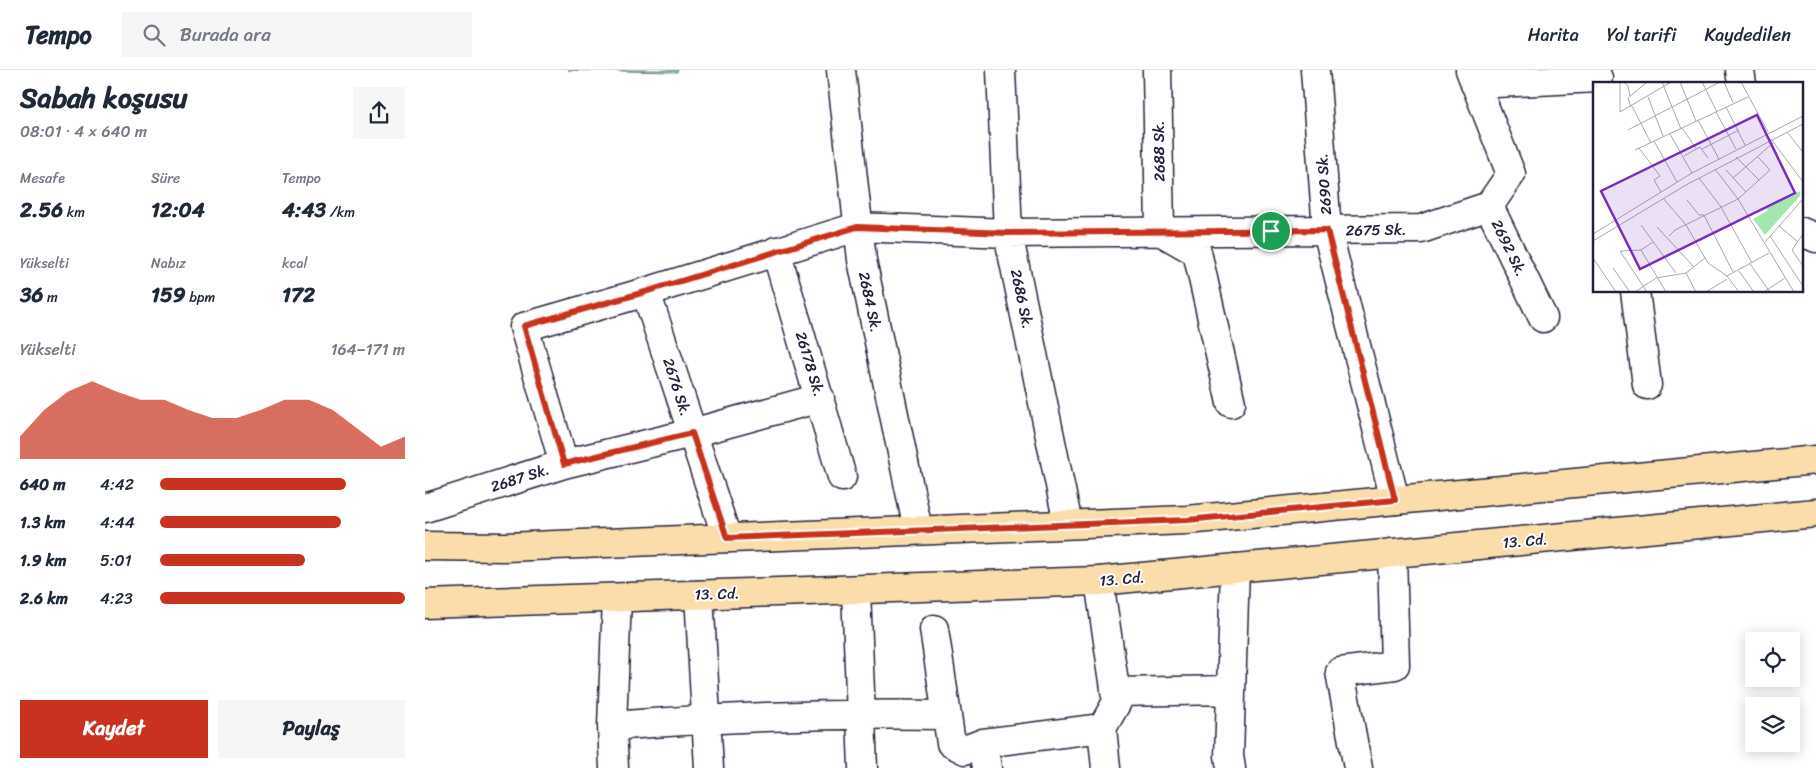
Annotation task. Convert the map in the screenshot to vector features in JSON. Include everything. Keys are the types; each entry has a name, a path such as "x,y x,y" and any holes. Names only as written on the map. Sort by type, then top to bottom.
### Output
{"main road":[{"path":"425,546 505,547 1187,520 1816,460"},
{"name":"13. Cd.","path":"425,604 1099,581 1816,513"}],"street":[{"name":"2684 Sk.","path":"841,70 862,260 918,530"},
{"name":"2686 Sk.","path":"1001,70 1008,233 1069,524"},
{"name":"2688 Sk.","path":"1157,70 1160,232"},
{"name":"2690 Sk.","path":"1315,70 1327,230 1395,500"},
{"path":"1473,77 1598,77"},
{"name":"2692 Sk.","path":"1473,77 1511,174 1489,206 1543,318"},
{"name":"2675 Sk.","path":"564,464 524,326 645,292 857,227 1008,233 1421,229 1489,206"},
{"path":"1160,232 1197,252 1231,403"},
{"path":"1803,232 1816,238"},
{"name":"26178 Sk.","path":"776,251 842,478"},
{"name":"2676 Sk.","path":"645,292 727,538"},
{"path":"1635,292 1647,385"},
{"name":"2687 Sk.","path":"425,508 564,464 692,433 820,398"},
{"path":"1358,768 1340,672 1395,665 1392,553"},
{"path":"1231,768 1229,756 1235,568"},
{"path":"1099,581 1117,702 1102,728 1106,768"},
{"path":"856,590 863,768"},
{"path":"699,595 709,768"},
{"path":"614,768 612,726 617,598"},
{"path":"934,630 951,743 965,750 985,756 1102,728"},
{"path":"1115,692 1231,690"},
{"path":"612,726 706,718 861,714 947,715"}],"green space":[{"path":"568,70 678,70 677,72"}],"route":[{"path":"857,227 1008,233 1271,231 1327,230 1395,500 1187,520 727,538 692,433 564,464 524,326 645,292 857,227"}]}
